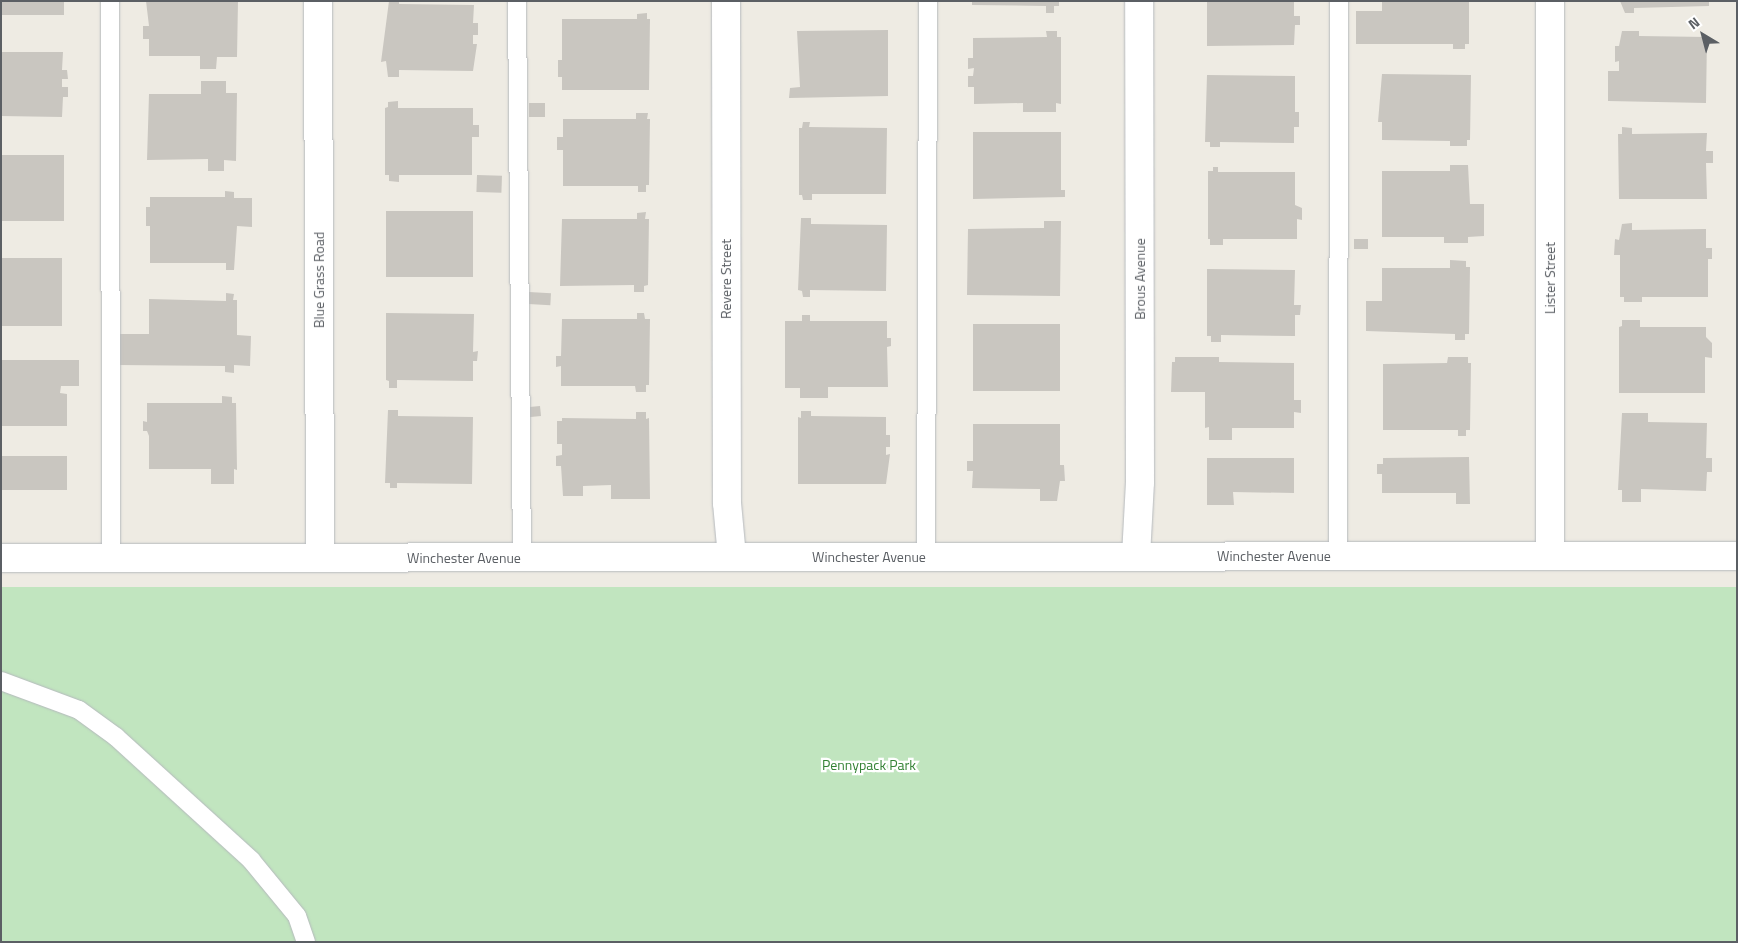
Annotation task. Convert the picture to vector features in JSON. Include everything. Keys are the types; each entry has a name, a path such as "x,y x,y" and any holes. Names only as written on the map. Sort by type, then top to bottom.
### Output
{"street":[{"name":"Blue Grass Road","path":"318,1 320,558"},
{"name":"Revere Street","path":"726,1 727,503 732,557"},
{"name":"Brous Avenue","path":"1136,556 1140,482 1139,1"},
{"name":"Lister Street","path":"1550,1 1550,556"},
{"name":"Winchester Avenue","path":"1,558 1737,556"}],"lane":[{"path":"110,1 111,558"},
{"path":"517,1 522,558"},
{"path":"926,556 928,1"},
{"path":"1338,556 1339,1"},
{"path":"1,681 78,710 116,737 251,860 297,916 306,942"}],"green space":[{"name":"Pennypack Park","path":"1,587 1737,587 1737,942 1,942"}],"building":[{"path":"1,1 64,1 64,15 1,15"},
{"path":"146,1 238,1 237,57 217,57 216,69 200,69 200,56 149,56 149,39 143,39 143,26 149,26"},
{"path":"389,1 399,1 399,4 474,5 473,23 478,23 478,35 473,35 473,44 477,44 473,71 399,70 399,77 388,77 386,61 381,62"},
{"path":"972,1 1059,1 1059,6 1054,6 1054,13 1046,13 1046,6 972,5"},
{"path":"1207,1 1294,1 1294,16 1300,16 1300,25 1295,25 1294,45 1207,46"},
{"path":"1382,1 1469,1 1469,44 1465,44 1465,49 1453,49 1453,44 1356,44 1356,11 1382,11"},
{"path":"1620,1 1709,1 1709,6 1634,8 1634,13 1625,13"},
{"path":"647,13 647,19 650,19 649,90 562,90 562,77 558,77 558,60 562,60 562,19 637,19 637,14"},
{"path":"888,30 888,96 789,98 790,88 800,87 797,31"},
{"path":"1046,31 1057,31 1057,37 1061,37 1061,104 1056,103 1056,112 1023,112 1023,103 974,104 974,87 968,87 968,76 973,76 974,68 968,69 968,58 973,58 973,38 1047,37"},
{"path":"1622,31 1639,31 1639,36 1707,37 1706,103 1608,101 1608,71 1619,71 1619,61 1615,62 1615,46 1619,46"},
{"path":"1,52 63,52 62,70 67,70 68,79 62,79 62,87 68,87 68,97 63,97 62,117 1,116"},
{"path":"1382,74 1471,75 1470,140 1467,140 1467,146 1450,146 1450,141 1382,140 1382,122 1378,122"},
{"path":"1207,75 1295,76 1295,112 1299,112 1299,127 1294,127 1294,143 1220,142 1220,147 1210,147 1210,142 1205,142"},
{"path":"201,81 226,81 226,93 237,93 236,161 224,160 224,171 208,171 208,159 147,160 149,94 201,94"},
{"path":"398,101 398,108 473,108 473,125 479,125 479,137 472,137 472,175 399,175 399,182 389,181 389,175 385,175 385,108 388,107 388,102"},
{"path":"529,103 545,103 545,117 529,117"},
{"path":"636,113 648,113 647,119 650,119 649,185 646,185 646,192 638,192 638,186 563,186 563,150 557,150 557,137 563,137 563,119 636,119"},
{"path":"803,122 810,122 809,127 887,128 886,194 812,194 812,200 803,200 802,195 799,195 799,128 802,128"},
{"path":"1622,127 1632,128 1632,134 1707,133 1706,151 1713,151 1713,163 1706,163 1707,199 1619,199 1618,134 1622,134"},
{"path":"973,132 1061,132 1061,190 1065,190 1065,197 973,199"},
{"path":"1,155 64,155 64,221 1,221"},
{"path":"1450,165 1468,165 1470,204 1484,204 1484,236 1468,237 1468,243 1444,243 1444,237 1382,237 1382,171 1450,171"},
{"path":"1213,167 1218,167 1218,172 1295,172 1295,205 1302,208 1302,220 1297,219 1297,239 1223,239 1223,245 1210,245 1210,239 1208,239 1208,171 1213,171"},
{"path":"477,175 502,176 501,193 476,192"},
{"path":"225,191 234,192 234,198 252,198 252,227 237,226 234,270 226,270 226,263 150,263 150,226 146,226 146,207 150,207 150,197 225,197"},
{"path":"386,211 473,211 473,277 386,277"},
{"path":"646,212 645,219 649,219 648,285 644,286 644,292 634,292 634,285 560,286 562,219 637,219 637,213"},
{"path":"801,218 811,218 811,224 887,225 886,291 810,290 810,297 803,297 802,291 798,290"},
{"path":"1044,221 1061,221 1060,296 967,295 968,229 1044,228"},
{"path":"1632,223 1632,230 1706,229 1706,248 1712,248 1712,259 1708,259 1708,297 1642,297 1642,302 1624,302 1624,297 1620,297 1620,255 1614,255 1615,239 1619,240 1622,224"},
{"path":"1354,239 1368,239 1368,249 1354,249"},
{"path":"1,258 62,258 62,326 1,326"},
{"path":"1450,260 1466,261 1466,267 1470,267 1469,334 1465,334 1465,340 1455,340 1455,334 1366,331 1366,301 1382,301 1382,268 1450,268"},
{"path":"1207,269 1295,270 1294,305 1301,305 1300,315 1295,315 1295,336 1221,335 1221,342 1211,342 1211,336 1207,336"},
{"path":"529,292 551,293 550,305 528,304"},
{"path":"226,293 234,294 233,300 237,300 237,335 251,336 250,366 234,365 234,373 225,372 225,366 118,365 119,334 149,334 149,299 226,301"},
{"path":"386,313 474,314 473,352 478,351 477,361 473,361 473,381 397,380 397,388 389,388 389,381 386,380"},
{"path":"637,313 644,313 645,319 650,319 649,385 646,385 646,392 636,392 635,386 561,386 561,366 556,367 556,356 561,356 562,319 637,319"},
{"path":"802,315 810,315 810,321 887,321 887,338 891,338 891,346 887,347 888,387 828,387 828,398 800,398 800,388 785,388 785,321 802,321"},
{"path":"1622,320 1640,320 1640,327 1706,327 1706,337 1712,343 1712,358 1705,357 1705,393 1619,393 1619,327 1622,326"},
{"path":"973,324 1060,324 1060,391 973,391"},
{"path":"1175,357 1219,357 1219,362 1294,363 1294,400 1301,400 1301,413 1294,412 1294,428 1232,428 1232,440 1209,440 1209,427 1205,428 1205,392 1171,392 1172,362 1175,362"},
{"path":"1448,357 1468,357 1468,363 1471,363 1470,430 1466,430 1466,436 1458,436 1458,430 1383,430 1383,364 1447,363"},
{"path":"1,360 79,360 79,386 61,386 60,393 67,394 67,426 1,426"},
{"path":"222,396 232,397 232,403 236,403 237,470 234,469 234,484 211,484 211,469 149,469 149,436 147,431 143,431 143,421 147,422 147,403 222,403"},
{"path":"540,406 541,416 528,417 527,407"},
{"path":"388,410 398,410 398,416 473,417 472,484 397,483 397,488 390,488 390,483 385,483"},
{"path":"801,411 811,411 811,416 886,417 886,435 890,435 890,447 886,447 886,455 890,454 886,484 798,484 798,417 801,418"},
{"path":"636,412 646,412 646,419 649,418 650,499 611,499 611,485 583,486 583,496 563,496 561,466 556,466 556,456 562,455 562,444 557,444 557,421 562,421 562,418 636,419"},
{"path":"1622,413 1648,413 1648,422 1707,423 1706,458 1712,458 1712,472 1707,472 1706,491 1641,489 1641,502 1622,502 1622,490 1618,490"},
{"path":"973,424 1060,424 1060,465 1064,465 1065,481 1060,481 1057,501 1040,501 1040,489 972,488 973,471 967,471 967,461 973,461"},
{"path":"1,456 67,456 67,490 1,490"},
{"path":"1469,457 1470,504 1456,504 1456,493 1382,493 1382,474 1377,474 1377,464 1383,464 1383,458"},
{"path":"1207,458 1294,458 1294,493 1233,492 1234,505 1207,505"}]}
